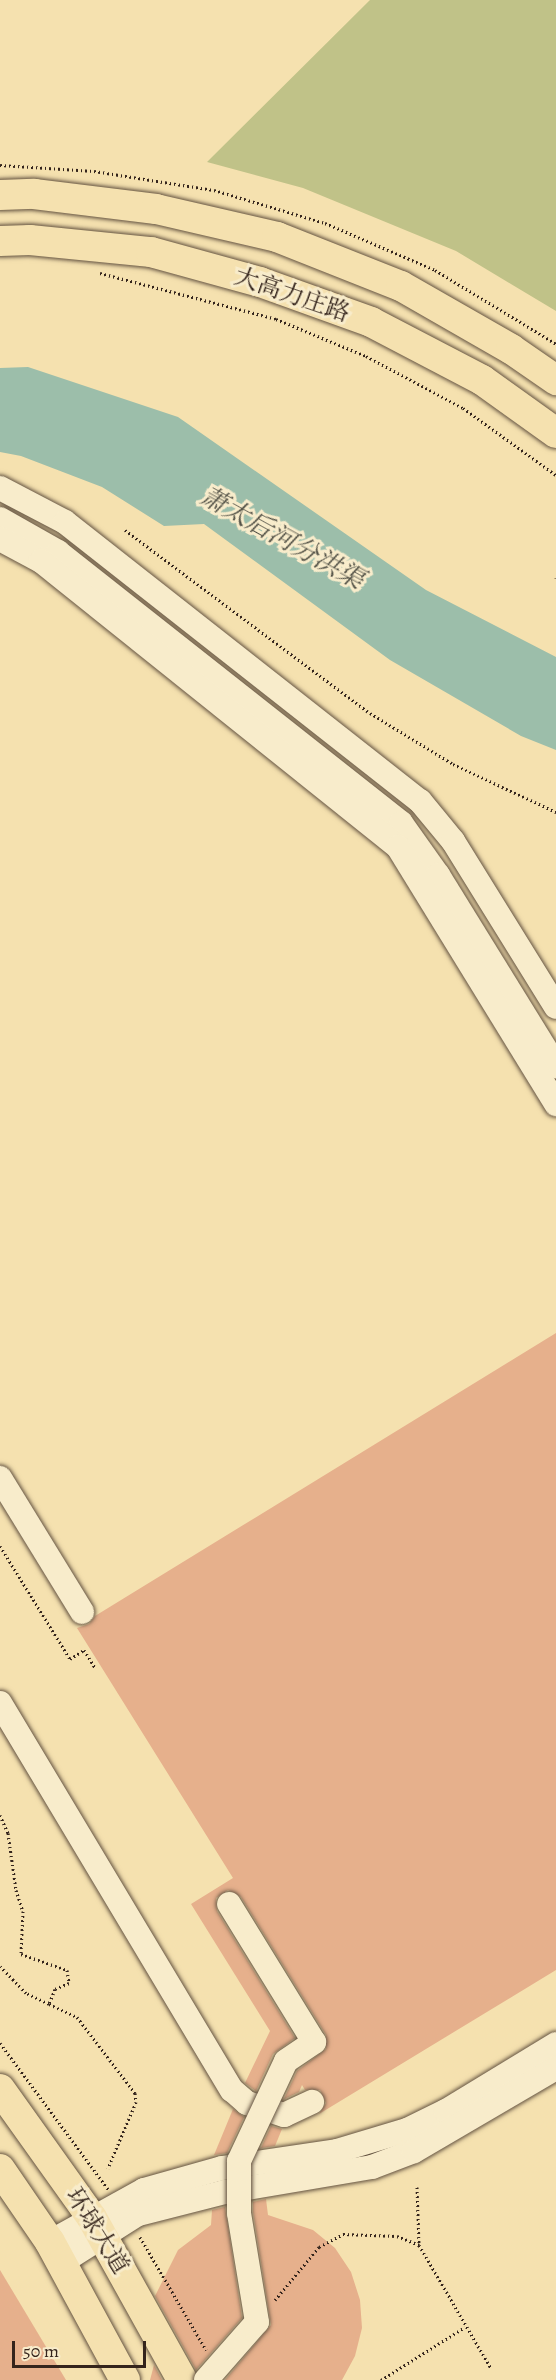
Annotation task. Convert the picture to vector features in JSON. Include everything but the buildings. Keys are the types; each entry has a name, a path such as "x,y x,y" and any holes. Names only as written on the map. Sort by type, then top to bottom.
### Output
{"main road":[{"name":"大高力庄路","path":"0,195 34,194 156,209 277,237 401,286 511,349 556,380"},
{"name":"大高力庄路","path":"0,241 30,240 151,252 260,282 371,322 482,380 556,433"},
{"name":"环球大道","path":"0,2089 97,2228 182,2380"},
{"name":"环球大道","path":"0,2169 56,2252 125,2380"}],"street":[{"path":"0,488 65,522 420,801 453,841 556,1007"},
{"path":"0,519 58,552 400,823 438,875 556,1066"},
{"path":"0,539 41,561 398,848 556,1104"},
{"path":"0,1478 82,1611"},
{"path":"2,1709 232,2090 247,2103 284,2115 312,2102"},
{"path":"206,2380 257,2322 238,2214 239,2161 286,2061 314,2042 229,1904"},
{"path":"97,2228 127,2196 177,2179 222,2168 337,2151 407,2130 446,2111 556,2044"},
{"path":"56,2252 97,2228 187,2200 372,2167 414,2151 556,2068"}],"path":[{"path":"90,270 276,319 366,356 463,408 556,475"},
{"path":"125,530 370,713 453,764 556,812"},
{"path":"0,1546 70,1659 84,1650 96,1669"},
{"path":"0,1815 8,1833 16,1890 23,1911 21,1954 67,1970 69,1983 55,1989 49,2004"},
{"path":"0,1966 26,1993 77,2017 135,2093 136,2102 108,2168"},
{"path":"417,2187 419,2246 491,2368"},
{"path":"257,2322 319,2247 343,2234 397,2236 419,2246"},
{"path":"381,2380 465,2327"}],"green space":[{"path":"370,0 556,0 556,311 456,251 303,188 207,162"}],"water":[{"name":"萧太后河分洪渠","path":"28,367 178,417 426,590 556,657 556,750 521,736 390,660 204,524 164,526 102,487 21,456 0,452 0,368"}]}
